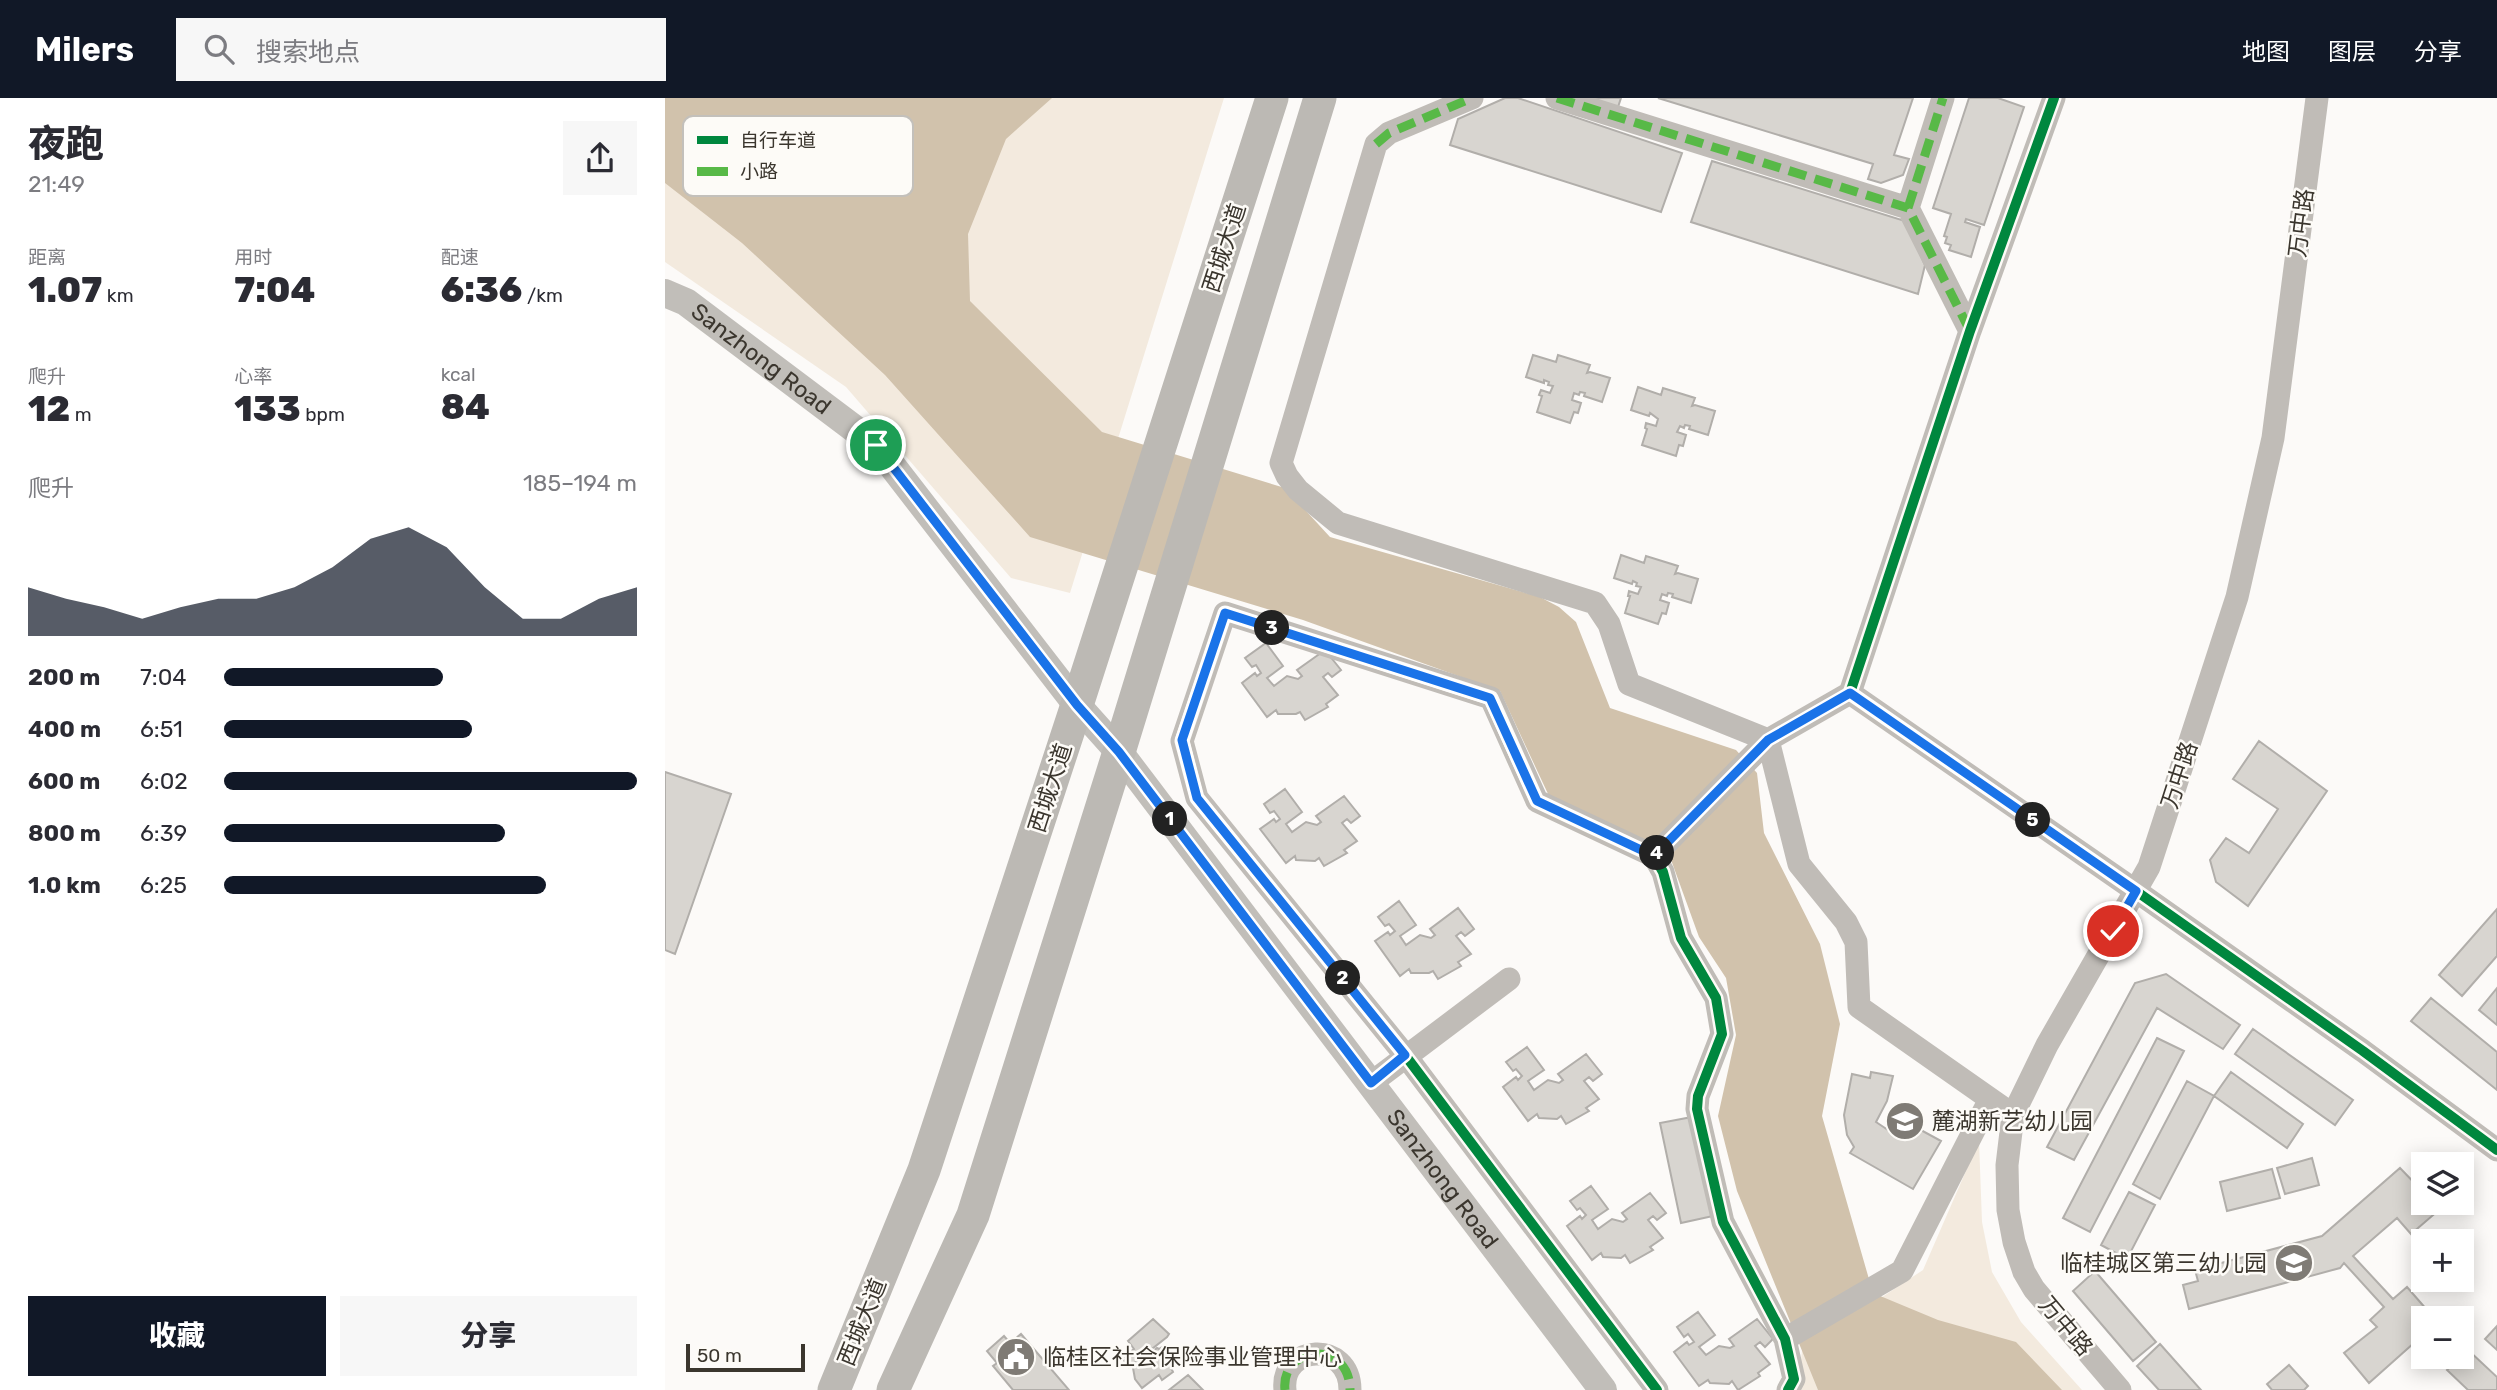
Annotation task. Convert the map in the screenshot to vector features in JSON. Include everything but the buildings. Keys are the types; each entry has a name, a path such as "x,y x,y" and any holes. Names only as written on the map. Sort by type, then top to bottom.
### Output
{"highway":[{"name":"西城大道","path":"834,1390 924,1170 1272,98"},
{"name":"西城大道","path":"893,1390 973,1215 1320,98"}],"main road":[{"name":"Sanzhong Road","path":"665,293 686,302 876,445 1077,705 1119,752 1603,1390"}],"street":[{"path":"1472,98 1389,133 1376,144 1281,463 1297,490 1338,523 1595,603 1609,624 1629,684 1768,740"},
{"path":"1557,98 1908,208"},
{"path":"1943,98 1908,208 1970,331"},
{"path":"1654,856 1768,740 1850,693 1970,331 2054,98"},
{"name":"万中路","path":"2120,1390 2034,1289 2024,1272 2014,1242 2008,1210 2007,1165 2013,1115 2047,1045 2149,867 2240,584 2273,438 2316,98"},
{"path":"1657,1390 1405,1055 1197,798 1182,740 1225,613 1490,698 1537,801 1654,856 1663,872 1681,938 1716,998 1722,1034 1698,1096 1697,1109 1723,1222 1785,1339 1794,1379 1787,1390"},
{"path":"1850,693 2136,891 2497,1150"},
{"path":"1768,740 1799,864 1846,922 1856,942 1859,1007 2013,1115"},
{"path":"1371,1083 1509,979"},
{"path":"1785,1339 1902,1270 1990,1099"},
{"path":"1285,1390 1287,1374 1292,1365 1300,1358 1321,1353 1339,1362 1350,1381 1350,1390"}],"shaded area":[{"path":"665,98 1224,98 1070,593 1011,578 846,387 665,262"},
{"path":"665,98 1052,98 1006,139 968,234 970,301 1102,432 1285,488 1330,537 1540,597 1559,607 1576,622 1610,708 1736,750 1757,773 1764,833 1820,944 1840,1024 1822,1116 1873,1293 1938,1320 2016,1342 2062,1390 1818,1390 1737,1191 1718,1116 1736,1035 1726,978 1699,937 1670,857 1549,796 1500,691 1303,620 1030,537 885,375 742,243 665,183"},
{"path":"1979,1141 1982,1222 1992,1272 2021,1322 2082,1390 1798,1390 1802,1350 1923,1270"}],"marked path":[{"path":"1376,144 1389,133 1472,98"},
{"path":"1557,98 1908,208 1970,331"},
{"path":"1908,208 1943,98"},
{"path":"1285,1390 1286,1375 1293,1364 1303,1357 1316,1354 1339,1362 1347,1374 1350,1390"}],"cycle path":[{"path":"2054,98 1970,331 1850,693 2363,1051 2497,1150"},
{"path":"1657,1390 1405,1055 1197,798 1182,741 1225,613 1491,698 1537,801 1654,856 1663,872 1681,938 1716,998 1722,1034 1698,1096 1697,1109 1723,1222 1785,1339 1794,1379 1788,1390"}],"place":[{"name":"麓湖新艺幼儿园","path":"1905,1121"},
{"name":"临桂城区第三幼儿园","path":"2294,1263"},
{"name":"临桂区社会保险事业管理中心","path":"1016,1357"}],"route":[{"path":"876,445 1077,705 1119,752 1371,1083 1405,1055 1197,798 1187,766 1182,740 1225,613 1490,698 1537,801 1654,856 1768,740 1850,693 2136,891 2113,931"}]}
